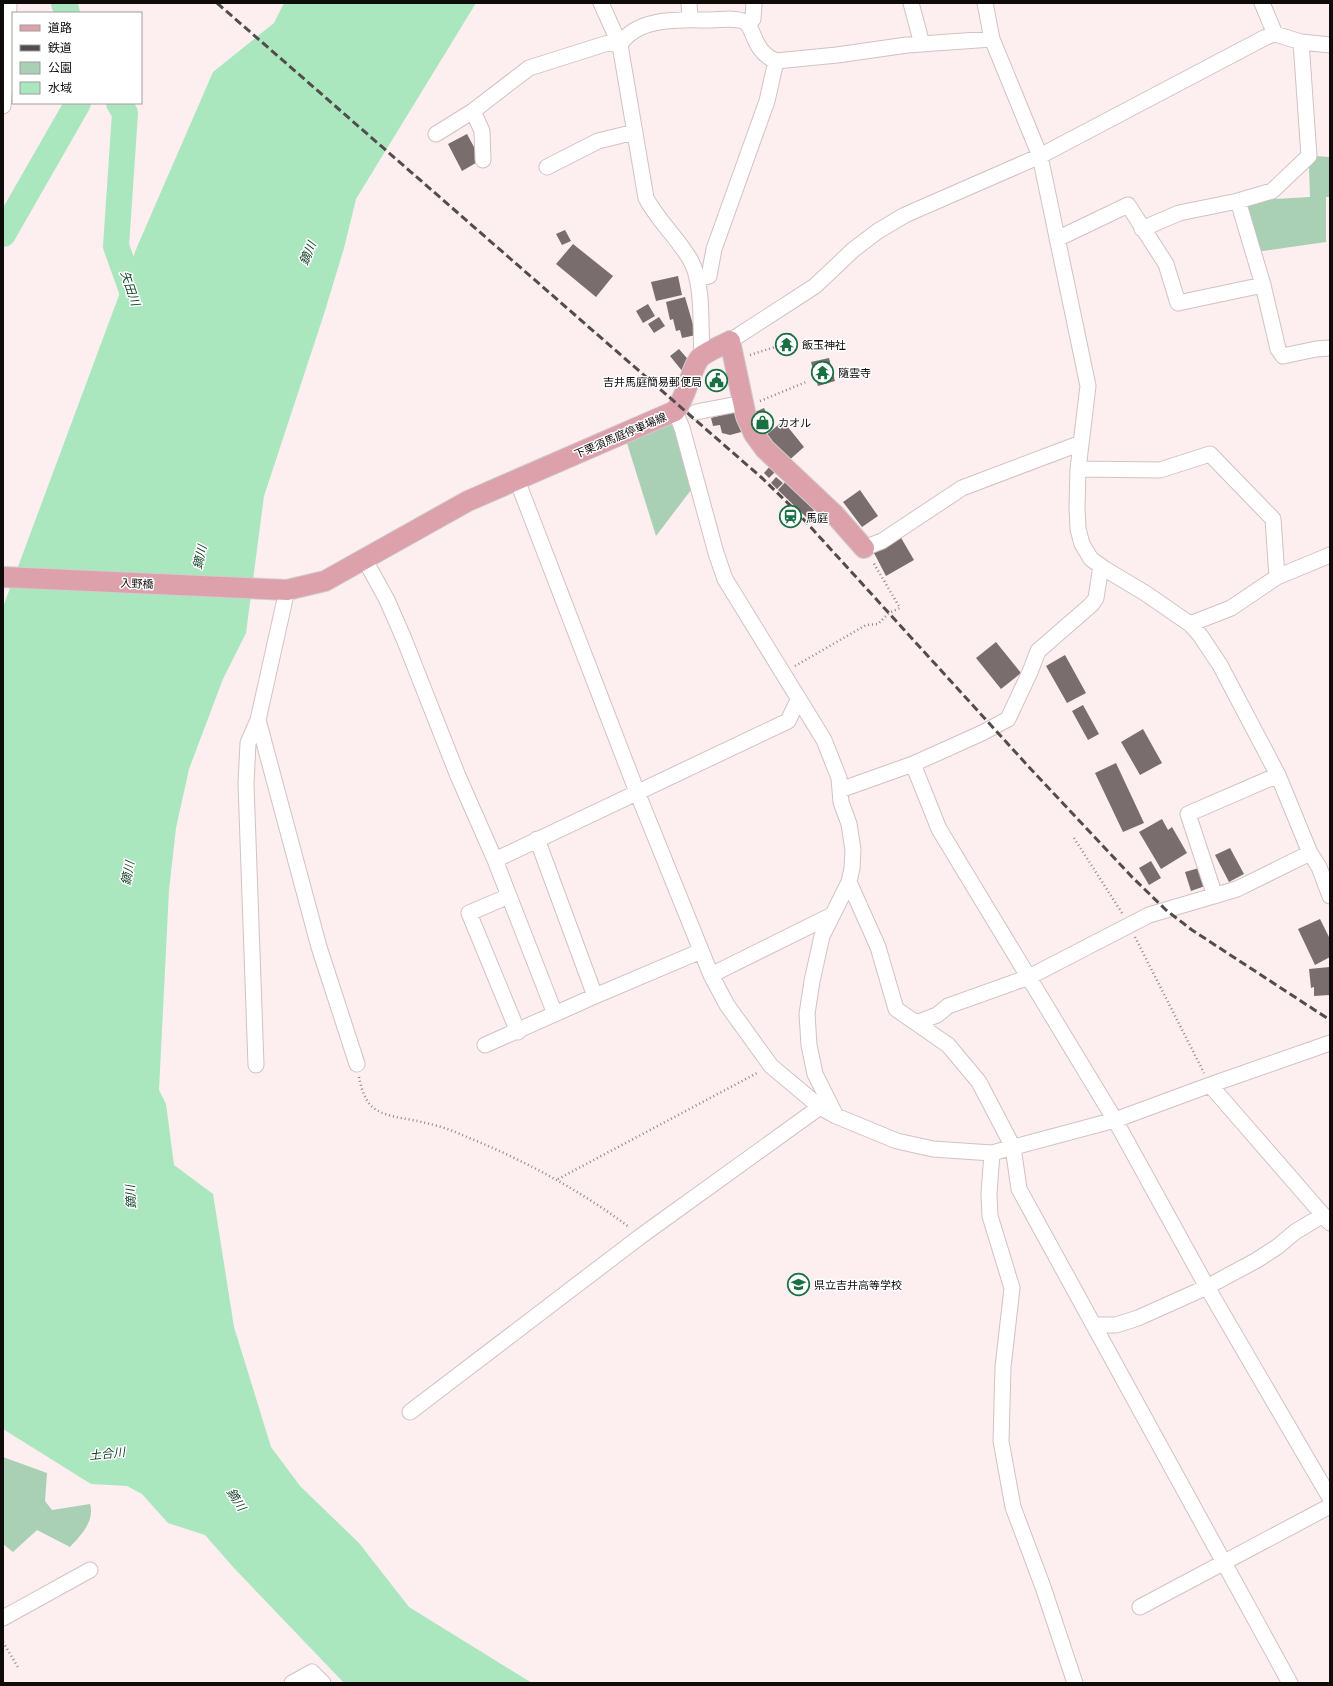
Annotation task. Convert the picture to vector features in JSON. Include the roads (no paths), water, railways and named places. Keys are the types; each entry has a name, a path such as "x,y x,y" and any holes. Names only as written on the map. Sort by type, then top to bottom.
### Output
{"main road":[{"path":"702,356 732,350 743,405 754,434 765,449 835,515 864,548"},
{"name":"下栗須馬庭停車場線","path":"279,590 325,581 468,502 675,411 687,393 697,362 702,356"},
{"name":"入野橋","path":"3,577 279,590"}],"street":[{"path":"3,106 7,67 9,3"},
{"path":"601,3 620,45 646,198 651,208 681,245 692,263 696,279 702,356"},
{"path":"689,3 690,20"},
{"path":"748,25 753,19 754,3"},
{"path":"912,3 922,44"},
{"path":"985,3 992,39 1040,156 1088,386 1078,469 1078,529 1082,544 1091,559 1100,566 1190,624 1220,665 1278,775 1310,853 1324,865 1330,896"},
{"path":"1262,3 1275,34"},
{"path":"620,45 624,38 633,31 654,23 690,20 736,19 748,25 761,51 768,58 776,61 922,44 992,39"},
{"path":"732,350 815,286 853,250 878,231 905,215 1040,156 1266,37 1275,34 1302,42 1330,45"},
{"path":"1142,229 1179,214 1238,201 1272,191 1309,156 1302,42"},
{"path":"436,134 473,111 529,68 608,43 620,45"},
{"path":"696,279 710,276 714,249 767,101 776,61"},
{"path":"473,111 482,131 483,160"},
{"path":"547,167 598,141 635,132"},
{"path":"1238,201 1263,285 1278,349 1283,356 1316,349 1330,348"},
{"path":"1057,239 1128,206 1166,264 1178,304 1263,285"},
{"path":"696,412 743,405"},
{"path":"675,411 682,428 716,553 725,579 824,740 840,778 840,790 853,850 849,882 822,936 816,958 808,1014 809,1045 815,1074 836,1116"},
{"path":"864,548 882,541 962,488 1081,443"},
{"path":"1078,469 1160,470 1210,454 1273,519 1278,577"},
{"path":"517,480 711,975 727,1005 771,1066 820,1107 836,1116 897,1141 933,1149 992,1153 1115,1120 1330,1043"},
{"path":"1190,624 1231,608 1278,577 1330,555"},
{"path":"364,560 387,600 428,697 458,776 495,860 555,1014"},
{"path":"840,790 913,764 982,733 1008,718 1030,672 1038,651 1092,604 1096,598 1100,566"},
{"path":"256,1065 246,784 248,743 258,720 279,590"},
{"path":"495,860 536,839 788,721 798,700"},
{"path":"258,720 319,947 357,1064"},
{"path":"913,764 939,829 1115,1120 1206,1288 1330,1498"},
{"path":"1215,896 1188,814 1278,775"},
{"path":"536,839 595,996"},
{"path":"916,1023 937,1014 948,1006 1029,977 1148,915 1237,889 1310,853"},
{"path":"849,882 878,947 896,1009 948,1045 979,1082 1013,1147 1019,1189 1095,1325 1290,1683"},
{"path":"509,896 470,913 518,1032"},
{"path":"711,975 832,914"},
{"path":"485,1045 518,1032 595,996 701,951"},
{"path":"1095,1325 1116,1325 1138,1318 1206,1288 1264,1256 1295,1232 1327,1219 1210,1085"},
{"path":"410,1412 641,1236 820,1107"},
{"path":"992,1153 989,1194 990,1216 1012,1288 1003,1367 1001,1441 1013,1507 1073,1673 1074,1683"},
{"path":"1140,1606 1330,1506"},
{"path":"3,1618 90,1570"},
{"path":"292,1683 312,1672 323,1683"}],"water":[{"path":"284,3 476,3 356,199 344,248 324,314 264,496 246,633 223,679 189,769 176,828 169,890 159,1090 166,1104 174,1165 213,1194 234,1327 271,1447 300,1486 359,1543 409,1607 532,1683 344,1683 234,1568 205,1535 168,1523 142,1494 127,1486 91,1484 3,1429 3,607 137,247 213,72 274,23"}],"waterway":[{"name":"矢田川","path":"64,3 67,12"},
{"name":"矢田川","path":"3,234 77,104"},
{"name":"矢田川","path":"120,104 125,113 116,246 138,308"}],"railway":[{"path":"217,3 762,478 796,511 1028,766 1132,877 1166,910 1192,930 1330,1020"}],"place":[{"name":"飯玉神社","path":"787,344"},
{"name":"隨雲寺","path":"823,372"},
{"name":"吉井馬庭簡易郵便局","path":"717,381"},
{"name":"カオル","path":"762,422"},
{"name":"馬庭","path":"790,517"},
{"name":"県立吉井高等学校","path":"798,1284"}],"water label":[{"name":"鏑川","path":"307,253"},
{"name":"鏑川","path":"199,557"},
{"name":"鏑川","path":"127,873"},
{"name":"鏑川","path":"130,1197"},
{"name":"土合川","path":"107,1453"},
{"name":"鏑川","path":"237,1499"}]}
